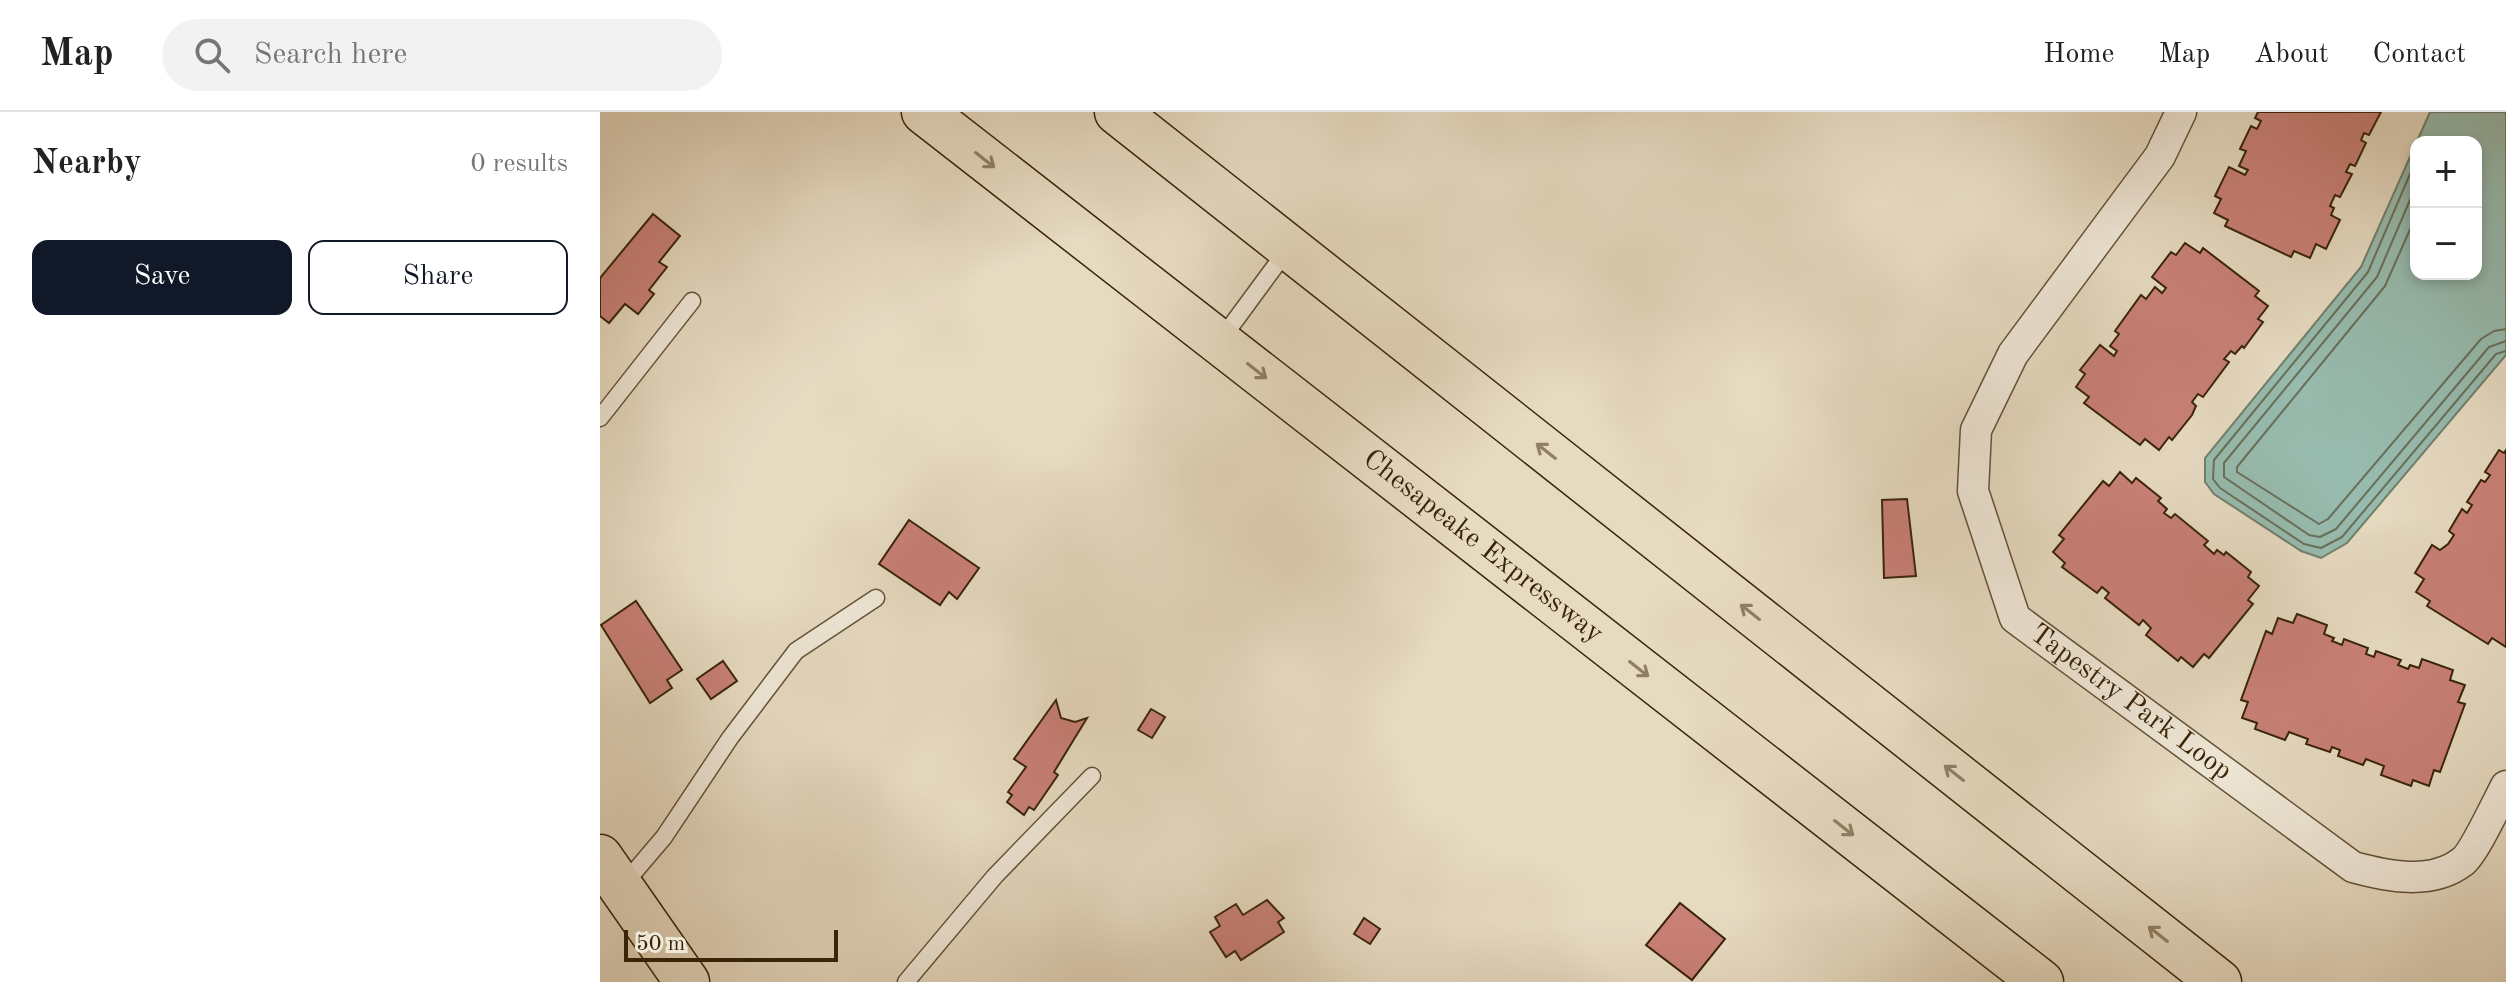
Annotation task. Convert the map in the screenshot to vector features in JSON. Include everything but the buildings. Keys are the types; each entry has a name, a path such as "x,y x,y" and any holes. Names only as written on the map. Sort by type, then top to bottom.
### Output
{"main road":[{"name":"Chesapeake Expressway","path":"924,112 2041,982"},
{"path":"1117,112 2219,982"},
{"path":"610,873 687,982"}],"street":[{"name":"Tapestry Park Loop","path":"2181,112 2160,156 2013,354 1976,430 1973,491 2015,618 2353,867 2388,877 2429,876 2463,862 2506,786"}],"lane":[{"path":"1219,342 1288,248"},
{"path":"600,418 692,301"},
{"path":"610,873 664,837 730,738 796,651 876,598"},
{"path":"906,982 995,876 1092,776"}],"water":[{"path":"2430,112 2506,112 2506,355 2347,543 2321,558 2301,551 2214,494 2205,482 2205,458 2361,267 2410,157 2410,280 2482,280 2482,136 2420,136"}]}
